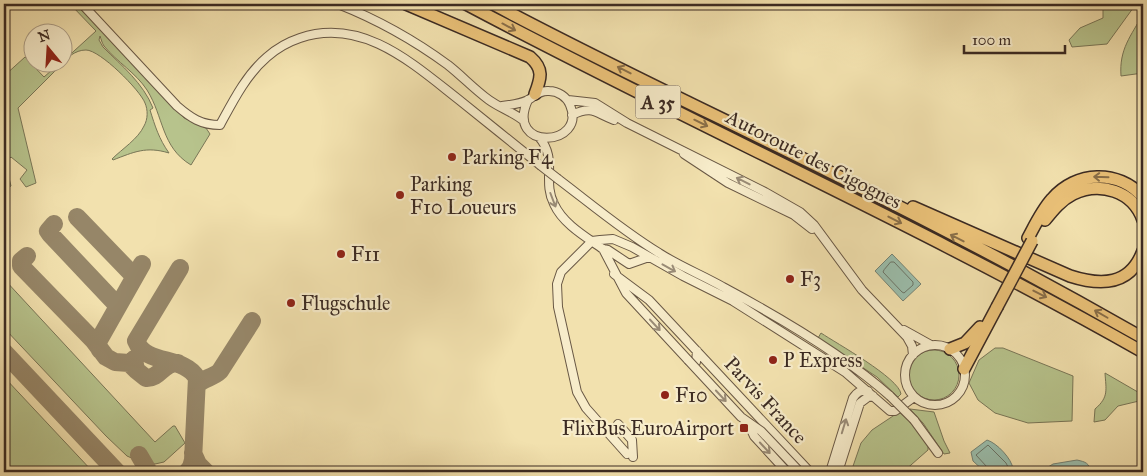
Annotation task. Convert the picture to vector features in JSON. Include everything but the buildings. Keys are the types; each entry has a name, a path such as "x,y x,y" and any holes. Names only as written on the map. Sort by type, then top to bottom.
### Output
{"highway":[{"path":"406,4 530,56 536,62 540,71 540,81 532,97"},
{"name":"Autoroute des Cigognes","path":"466,4 1021,284 1143,352"},
{"name":"Autoroute des Cigognes","path":"493,4 853,183 1064,293 1143,338"},
{"path":"964,369 1051,199 1074,182 1088,178 1109,178 1128,185 1143,197"},
{"path":"853,183 891,197 1070,276 1088,282 1104,283 1122,277 1135,266 1143,251"},
{"path":"1030,239 1058,205 1072,195 1087,189 1105,188 1119,192 1137,208 1143,220"},
{"path":"950,349 970,339 995,306"}],"street":[{"path":"82,4 177,106 207,125 220,125 253,71 268,56 293,41 318,33 338,32 359,36 382,45 415,65 618,225 659,253 786,322 861,373 890,396 914,420 938,453"},
{"path":"338,4 418,45 448,66 489,100 502,106 524,121"},
{"path":"502,106 520,103 549,90 568,100 594,103 627,123 765,192 800,212 809,220 862,290 910,341 913,355"},
{"path":"532,97 524,114 524,121 527,128 539,138 548,151 550,163 549,183 553,204 572,226 603,249 608,250 629,264 649,257"},
{"path":"539,138 554,138 562,134 571,123 572,115 568,100"},
{"path":"572,115 582,110 590,110 627,123"},
{"path":"672,146 700,166 750,194 794,215 824,240"},
{"path":"750,194 765,192"},
{"path":"618,424 632,440 630,456 586,408 577,392 558,306 559,276 592,241 613,239 632,247 733,301 845,372 890,411 895,410 914,397"},
{"path":"603,249 620,286 629,297 692,361 741,417 761,431 800,472"},
{"name":"Parvis France","path":"614,274 649,300 810,472"},
{"path":"896,324 931,345"},
{"path":"931,345 940,345 950,349 959,358 964,369 965,375 961,390 950,401 941,404 932,405 914,397 905,376 905,369 913,355 918,350 931,345"},
{"path":"692,361 697,351"},
{"path":"830,472 852,398 861,390 871,394"},
{"path":"838,472 860,404 871,394"},
{"path":"747,421 754,436 787,472"}],"green space":[{"path":"70,4 76,4 184,118 206,128 210,134 191,165 181,158 168,140 153,100 147,90 104,46 100,36 99,40 103,47 131,75 149,99 153,108 150,110 156,127 169,153 147,150 112,159 134,140 141,131 147,117 147,112 142,97 136,89 110,63 86,50 72,55 96,31"},
{"path":"1103,4 1136,4 1107,44 1072,47 1069,40 1080,28 1103,18"},
{"path":"1143,14 1143,73 1121,76 1124,50"},
{"path":"22,60 22,72 39,72 44,77 50,72 54,72 18,108 36,183 26,187 20,179 27,170 11,157 9,159 4,156 4,76"},
{"path":"4,170 8,174 11,186 4,190"},
{"path":"4,279 155,442 175,426 185,443 164,462 155,464 127,456 4,328"},
{"path":"821,333 879,370 898,387 901,394 898,397 877,377 818,338"},
{"path":"995,348 1003,348 1073,376 1072,421 1028,423 995,413 978,400 969,383 979,360"},
{"path":"934,350 948,354 955,361 959,375 955,389 948,396 934,400 920,396 913,389 909,375 913,361 920,354"},
{"path":"1105,373 1143,395 1143,403 1139,401 1118,406 1105,420 1094,422 1095,409 1103,401 1106,393"},
{"path":"4,377 93,472 4,472"},
{"path":"910,409 934,412 950,453 944,454 923,423"},
{"path":"899,412 911,423 928,445 928,450 903,472 851,472 861,443 872,430"}],"water":[{"path":"892,254 921,284 903,301 875,271"},
{"path":"987,440 995,444 1007,456 1013,469 1010,472 985,472 973,461 971,452"},
{"path":"1077,460 1087,463 1091,472 1047,472 1045,469 1053,464"}],"taxiway":[{"path":"77,217 132,274 133,280"},
{"path":"54,224 48,231 50,234 117,307"},
{"path":"27,256 21,261 21,266 94,341 106,357 115,362 129,363 136,370"},
{"path":"100,350 98,346 99,340 142,264"},
{"path":"180,268 136,341 141,349 148,354 183,366 197,378 193,460 187,472"},
{"path":"197,385 220,371 252,321"},
{"path":"4,352 117,472"},
{"path":"134,359 136,370 146,378 151,378 169,365 178,363"},
{"path":"193,453 198,464 206,472"},
{"path":"139,455 149,472"}],"place":[{"name":"Parking F4","path":"452,157"},
{"name":"Parking F10 Loueurs","path":"400,195"},
{"name":"F11","path":"341,254"},
{"name":"F3","path":"790,279"},
{"name":"Flugschule","path":"291,303"},
{"name":"P Express","path":"773,360"},
{"name":"F10","path":"665,395"},
{"name":"FlixBus EuroAirport","path":"744,428"}]}
